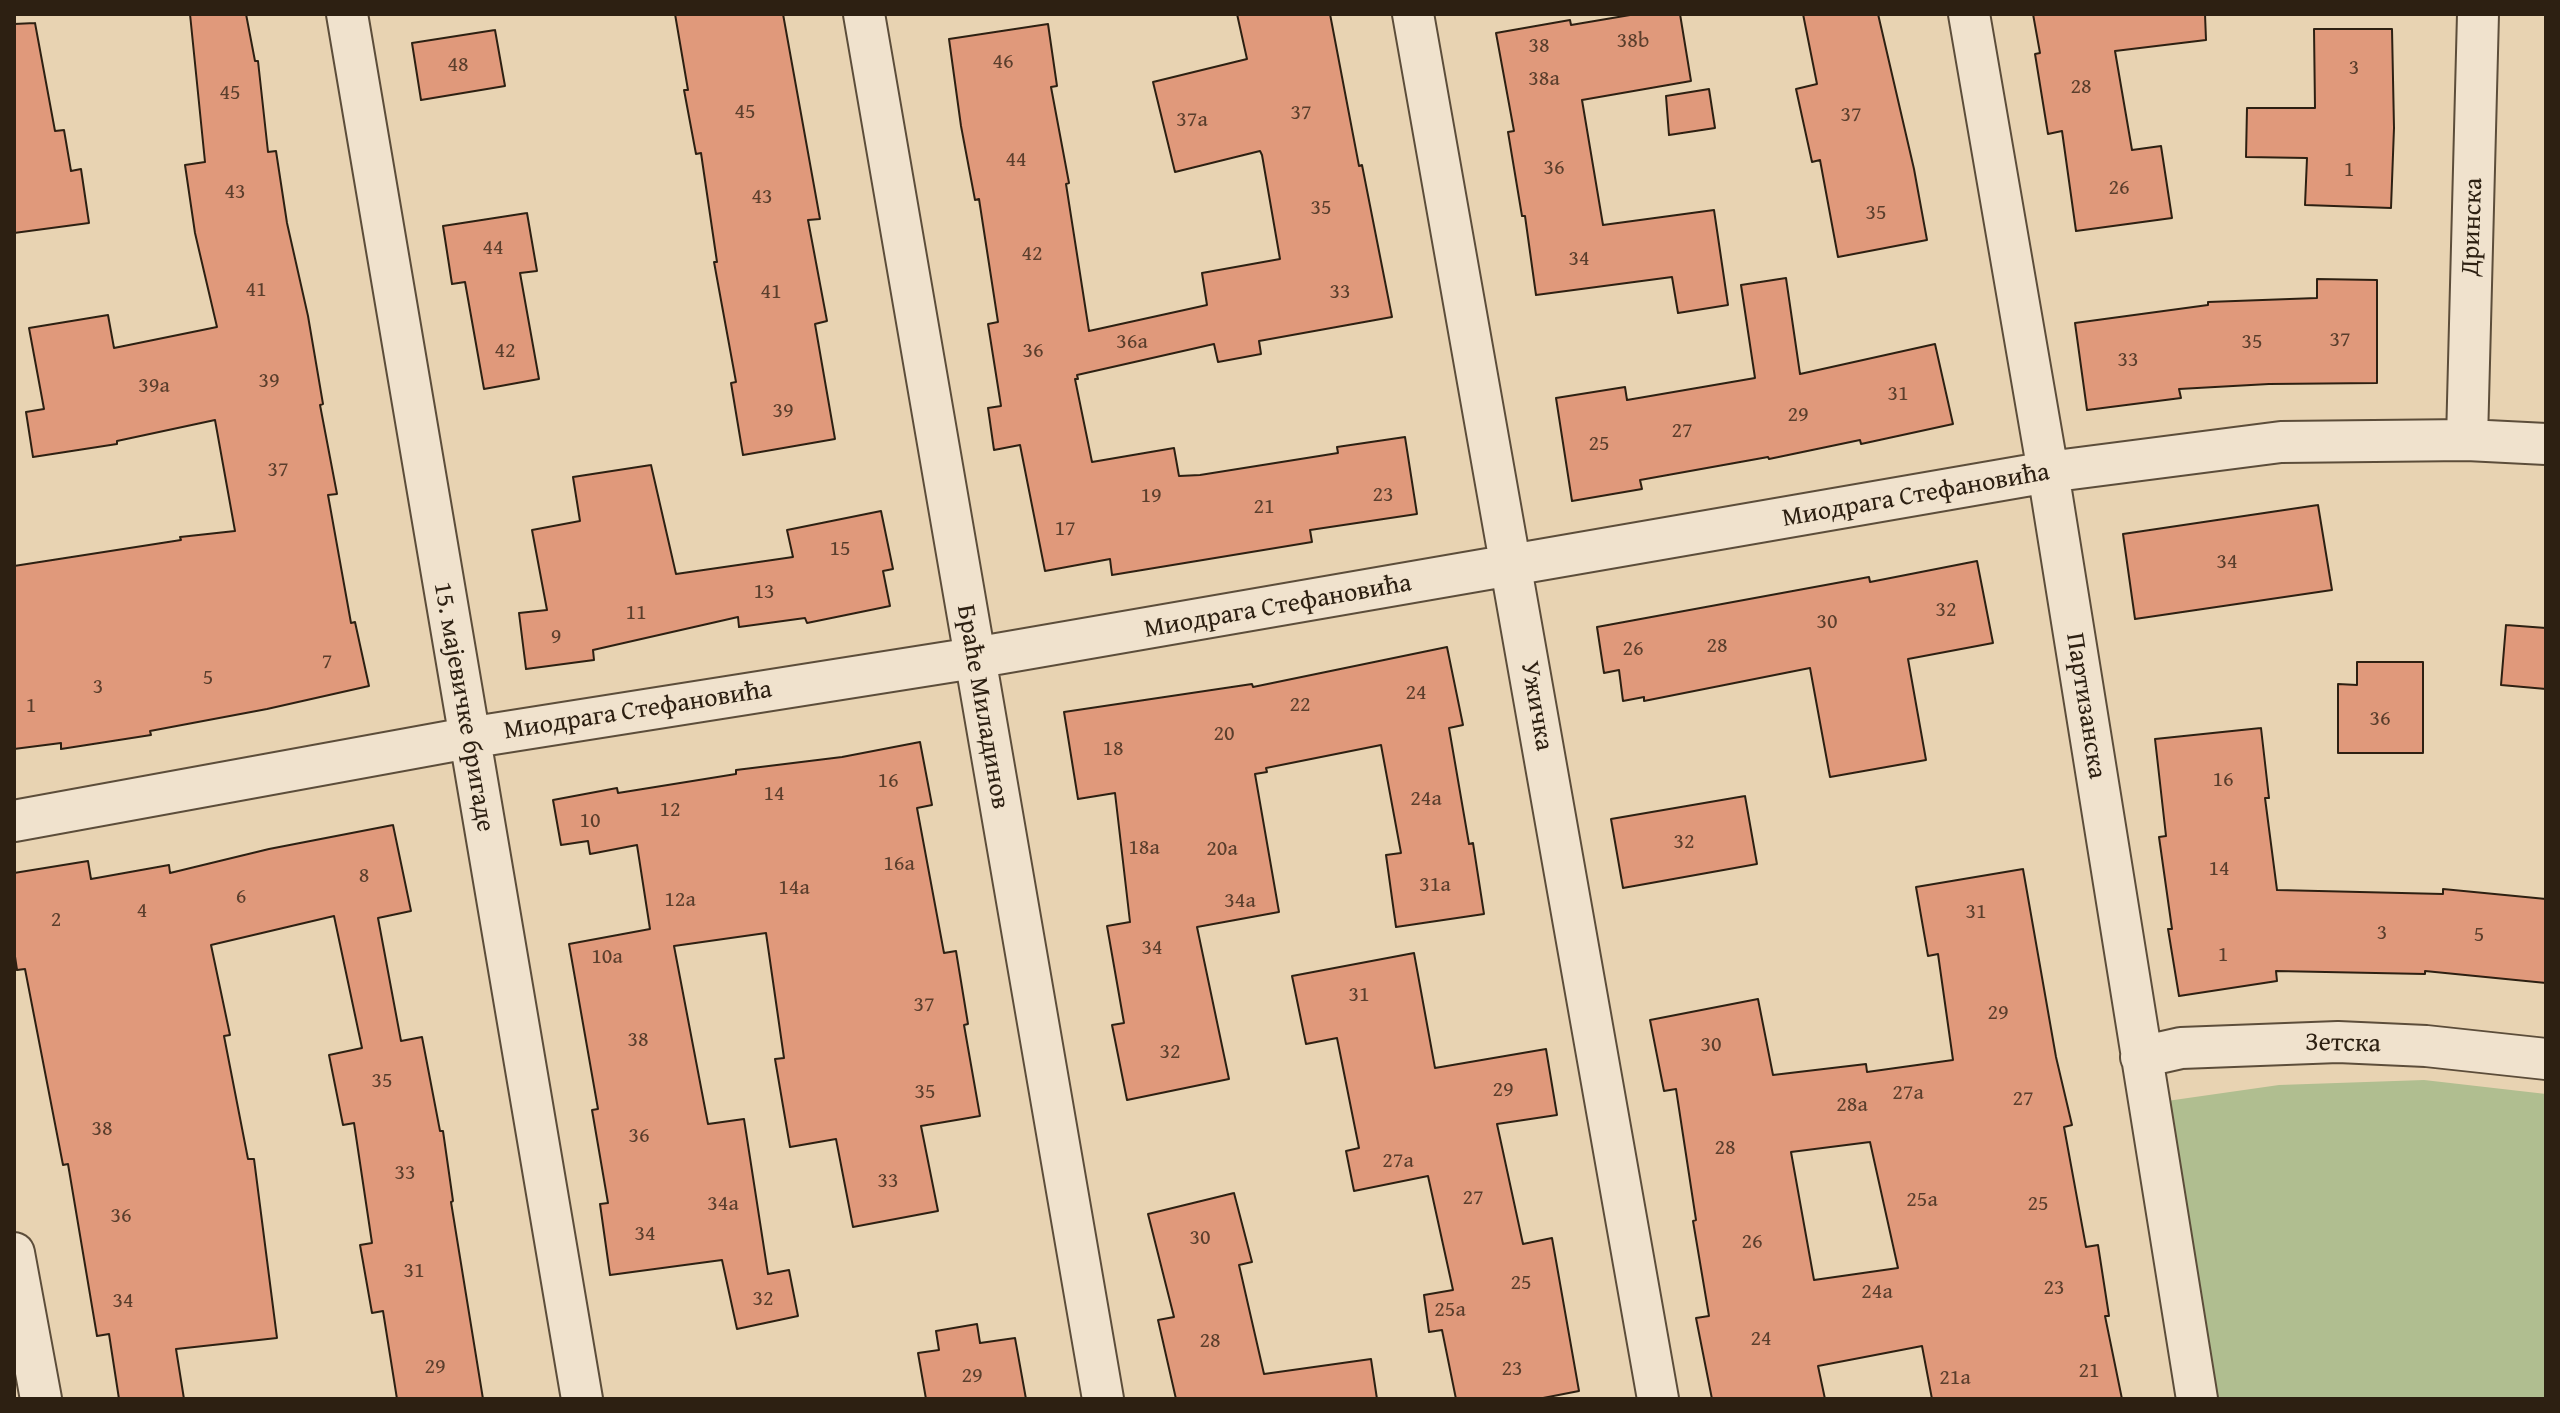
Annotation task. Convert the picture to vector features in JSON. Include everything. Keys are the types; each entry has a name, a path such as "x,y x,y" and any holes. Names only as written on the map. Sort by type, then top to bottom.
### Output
{"street":[{"name":"15. мајевичке бригаде","path":"347,14 582,1399"},
{"name":"Браће Миладинов","path":"864,14 1103,1399"},
{"name":"Ужичка","path":"1413,14 1658,1399"},
{"name":"Партизанска","path":"1969,14 2048,472 2197,1399"},
{"name":"Дринска","path":"2467,440 2478,14"},
{"name":"Миодрага Стефановића","path":"14,821 468,738 974,658 2048,472 2281,442 2467,440 2546,444"},
{"name":"Зетска","path":"2141,1057 2181,1048 2338,1042 2426,1046 2546,1059"},
{"path":"14,1253 41,1399"}],"green space":[{"path":"2424,1080 2546,1094 2546,1399 2217,1399 2167,1101 2279,1085"}],"building":[{"path":"190,14 246,14 255,61 258,61 268,152 276,151 287,223 308,316 323,404 320,405 337,494 328,495 351,623 355,622 369,686 150,731 151,735 61,749 61,743 14,749 14,566 181,540 180,537 235,531 215,420 117,441 117,444 33,457 26,412 44,409 29,328 108,315 114,348 217,327 195,233 185,165 205,162"},
{"path":"675,14 783,14 820,219 808,220 827,321 815,324 835,439 743,455 731,383 736,382 714,262 717,262 701,153 696,154 684,90 688,90"},
{"path":"1237,14 1330,14 1392,317 1259,341 1261,354 1218,362 1214,344 1077,375 1078,379 1075,379 1092,462 1174,448 1179,476 1200,475 1338,453 1337,447 1405,437 1417,514 1310,530 1312,542 1112,575 1110,559 1045,571 1020,445 994,450 988,408 1001,406 988,324 998,322 979,199 975,200 961,126 949,39 1048,24 1057,86 1051,87 1069,183 1066,184 1089,331 1207,305 1202,273 1280,259 1260,151 1175,172 1153,82 1247,59"},
{"path":"1636,14 1680,14 1691,81 1582,100 1603,225 1714,210 1728,305 1678,313 1672,277 1536,295 1525,216 1522,216 1508,132 1514,131 1496,33 1570,20 1571,25"},
{"path":"1803,14 1878,14 1927,240 1838,257 1820,160 1812,162 1796,89 1817,84"},
{"path":"2033,14 2205,14 2206,40 2115,51 2132,150 2161,146 2172,218 2076,231 2062,131 2048,134 2035,54 2040,53"},
{"path":"35,23 55,131 64,130 71,171 81,169 89,223 14,233 14,24"},
{"path":"2314,29 2392,29 2394,128 2391,208 2305,205 2307,158 2246,157 2247,108 2315,108"},
{"path":"495,30 505,86 421,100 412,43"},
{"path":"1709,89 1715,128 1669,135 1666,96"},
{"path":"527,213 537,271 520,273 539,379 484,389 465,282 452,284 443,226"},
{"path":"1786,278 1800,374 1935,344 1953,424 1861,444 1860,440 1769,459 1640,480 1642,489 1572,501 1556,398 1625,387 1627,400 1755,378 1741,285"},
{"path":"2317,279 2377,280 2377,383 2179,389 2181,398 2087,410 2075,323 2208,305 2208,302 2317,298"},
{"path":"651,465 676,574 793,557 787,530 881,511 893,569 883,571 890,606 807,623 805,618 739,627 738,617 593,650 594,660 526,669 519,613 547,610 532,530 580,521 573,477"},
{"path":"2318,505 2332,590 2135,619 2123,534"},
{"path":"1977,561 1993,643 1908,659 1926,760 1830,777 1810,668 1644,701 1644,697 1623,701 1619,670 1604,673 1597,627 1869,577 1870,582"},
{"path":"2506,625 2546,628 2546,689 2501,685"},
{"path":"1447,647 1463,725 1449,728 1484,914 1396,927 1386,855 1401,853 1381,745 1266,768 1267,772 1255,774 1279,912 1197,927 1229,1079 1127,1100 1112,1025 1124,1023 1107,926 1130,922 1115,793 1078,799 1064,712 1252,684 1253,687"},
{"path":"2357,662 2423,662 2423,753 2338,753 2338,684 2357,685"},
{"path":"2261,728 2269,798 2265,798 2277,890 2443,894 2443,889 2546,899 2546,983 2425,971 2425,974 2276,971 2277,981 2179,996 2168,929 2172,929 2159,837 2166,836 2155,739"},
{"path":"920,742 932,805 917,808 944,953 956,951 968,1024 964,1025 980,1116 921,1126 938,1211 853,1227 836,1139 790,1147 775,1059 784,1058 766,933 674,946 708,1124 744,1119 768,1274 789,1270 798,1316 737,1329 722,1260 610,1275 600,1204 608,1203 592,1110 598,1109 569,944 650,929 637,845 590,854 588,841 561,845 553,800 617,788 618,793 736,774 736,770 842,757"},
{"path":"1745,796 1757,864 1623,888 1611,819"},
{"path":"393,825 411,911 378,918 401,1041 422,1037 440,1131 443,1131 451,1202 483,1399 397,1399 383,1311 372,1313 360,1245 372,1243 354,1123 343,1125 329,1055 362,1048 334,916 211,945 230,1035 224,1036 248,1159 254,1159 277,1338 176,1349 184,1399 119,1399 109,1334 97,1336 68,1164 63,1165 25,969 17,970 14,873 88,861 91,879 169,865 170,873 269,849"},
{"path":"2023,869 2056,1057 2072,1125 2064,1127 2086,1247 2098,1245 2109,1316 2105,1316 2122,1399 1932,1399 1922,1346 1818,1366 1825,1399 1712,1399 1696,1318 1709,1316 1676,1089 1664,1091 1650,1020 1758,999 1773,1075 1866,1064 1867,1072 1953,1060 1938,954 1928,956 1916,887","holes":["1870,1142 1898,1268 1814,1280 1791,1152"]},
{"path":"1414,953 1435,1068 1546,1049 1557,1115 1497,1124 1523,1244 1552,1238 1579,1391 1538,1399 1456,1399 1442,1330 1429,1332 1424,1295 1453,1290 1428,1176 1354,1191 1346,1151 1359,1148 1337,1038 1306,1044 1292,976"},
{"path":"1234,1193 1252,1262 1239,1265 1264,1374 1371,1359 1377,1399 1176,1399 1158,1320 1174,1317 1148,1214"},
{"path":"977,1324 980,1343 1015,1338 1026,1399 926,1399 918,1353 939,1350 936,1331"}]}
